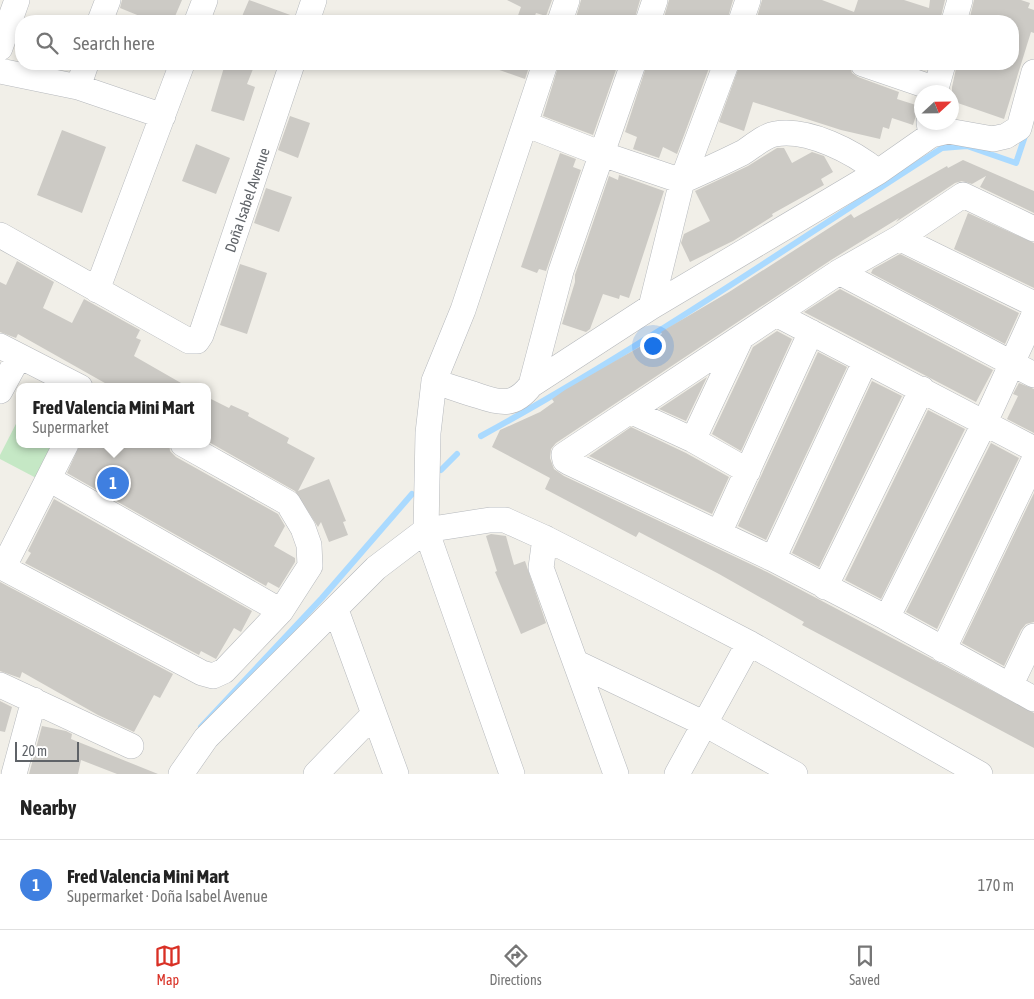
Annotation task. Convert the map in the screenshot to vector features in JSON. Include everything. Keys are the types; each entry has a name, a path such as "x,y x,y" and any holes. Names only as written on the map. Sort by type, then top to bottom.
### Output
{"street":[{"path":"0,48 17,0"},
{"path":"102,15 108,0"},
{"path":"199,15 205,0"},
{"path":"308,15 314,0"},
{"path":"562,15 567,0"},
{"path":"650,15 655,0"},
{"path":"743,15 748,0"},
{"path":"956,15 960,0"},
{"path":"78,87 84,70"},
{"path":"0,235 98,290 180,70"},
{"name":"Doña Isabel Avenue","path":"98,290 189,341 197,341 201,336 290,70"},
{"path":"512,774 426,530 428,433 434,381 463,310 544,70"},
{"path":"531,385 561,271 631,70"},
{"path":"651,307 682,181 724,70"},
{"path":"879,70 920,85"},
{"path":"938,85 941,70"},
{"path":"0,71 78,87 163,116"},
{"path":"936,130 993,139 1006,136 1018,128 1034,72"},
{"path":"525,124 602,154 682,181 718,165 774,134 792,134 820,139 863,159 878,172"},
{"path":"434,381 494,403 507,402 524,394 531,385 651,307 878,172 929,130"},
{"path":"1034,229 963,195 899,238 839,272 564,455 565,460 773,559 887,618 1034,699"},
{"path":"899,238 1034,304"},
{"path":"839,272 1034,374"},
{"path":"776,314 1034,449"},
{"path":"887,618 985,422 1034,315"},
{"path":"719,533 811,332"},
{"path":"693,440 741,338"},
{"path":"0,391 9,351 72,383"},
{"path":"773,559 865,362"},
{"path":"825,587 922,389"},
{"path":"630,411 693,440 748,471"},
{"path":"64,448 1,567 202,673 213,676 224,671 281,611 310,566 309,545 303,528 288,503 190,448"},
{"path":"944,650 1034,460"},
{"path":"49,478 281,611"},
{"path":"181,774 206,738 376,568 426,530 490,520 505,520 545,538 749,643 980,774"},
{"path":"545,538 541,568 616,774"},
{"path":"336,610 396,774"},
{"path":"1010,686 1034,636"},
{"path":"677,774 703,723 749,643"},
{"path":"577,663 703,723 795,774"},
{"path":"0,685 131,746"},
{"path":"14,774 34,700"},
{"path":"316,774 374,714"}],"green space":[{"path":"16,424 16,448 57,448 40,480 0,459 0,455"}],"building":[{"path":"122,0 182,0 176,15 137,15 120,8"},
{"path":"249,0 290,15 243,15"},
{"path":"507,0 552,0 546,15 536,13 535,15 518,15 521,7"},
{"path":"581,0 640,0 636,15 577,15"},
{"path":"669,0 733,0 729,15 665,15"},
{"path":"762,0 822,0 854,12 858,0 904,0 929,8 930,0 945,0 941,15 758,15"},
{"path":"974,0 1021,0 1030,3 1028,8 1034,10 1034,33 1031,32 1004,119 959,103 959,85 952,85 956,70 1019,70 1019,15 970,15"},
{"path":"223,70 253,70 247,84 255,87 244,121 211,111"},
{"path":"499,70 528,70 525,79"},
{"path":"557,70 616,70 593,135 543,116"},
{"path":"645,70 708,70 677,154 663,147 659,158 633,149 637,137 625,132"},
{"path":"738,70 851,70 858,77 899,92 897,99 914,104 913,125 892,118 889,129 883,127 880,139 841,130 753,102 744,131 719,122"},
{"path":"290,116 310,123 298,158 278,150"},
{"path":"62,130 106,147 82,213 37,195"},
{"path":"196,144 230,158 216,194 182,181"},
{"path":"777,148 784,148 792,163 812,152 824,156 833,172 821,179 824,185 772,214 773,216 733,241 690,262 681,243 684,234 710,221 695,191 748,166"},
{"path":"560,153 576,159 573,167 581,170 546,271 539,269 537,273 521,267"},
{"path":"963,160 1034,191 1034,213 980,187 986,176 972,184 962,181 955,183 896,222 899,218 831,260 556,443 551,449 550,458 554,469 564,476 767,572 1034,713 1034,748 802,625 804,622 719,574 639,532 636,537 545,489 550,478 492,447 500,430 540,412 554,402 552,399 565,390 662,334 661,332 729,292 851,214 854,218 947,166 948,168"},
{"path":"619,175 664,191 629,298 620,295 619,299 603,294 590,329 586,332 562,324 575,282 575,275 609,176 618,180"},
{"path":"266,188 292,197 279,232 254,223"},
{"path":"968,213 1034,243 1034,288 954,249"},
{"path":"900,254 1019,313 1005,344 871,273 873,269"},
{"path":"17,261 54,282 43,308 72,323 84,299 140,330 136,338 141,340 134,356 181,383 105,383 18,334 16,338 0,332 0,282 6,285"},
{"path":"240,264 267,273 247,334 220,325"},
{"path":"840,289 993,370 976,402 804,312"},
{"path":"777,331 792,339 741,451 712,434 753,347"},
{"path":"818,352 847,367 766,540 738,526"},
{"path":"707,377 686,421 659,409"},
{"path":"872,381 902,396 819,567 792,553"},
{"path":"1019,383 1034,389 1034,433 1007,419 1018,396 1013,394"},
{"path":"211,399 229,408 231,405 249,413 248,416 289,438 287,443 315,458 298,491 329,479 346,521 343,522 348,535 329,542 321,522 318,527 295,491 211,443"},
{"path":"928,410 965,429 881,599 845,580"},
{"path":"631,427 686,453 729,477 712,514 589,456"},
{"path":"991,443 1019,458 937,629 906,612"},
{"path":"78,448 170,448 176,457 278,514 285,526 274,546 295,558 295,562 279,588 268,582 266,586 67,473"},
{"path":"1034,493 1034,622 1026,624 1021,630 1004,666 962,643"},
{"path":"54,499 252,611 241,632 234,628 216,659 201,651 199,655 25,563 31,553 28,551"},
{"path":"491,534 506,536 514,565 525,561 546,623 521,634 495,572 497,571 486,536"},
{"path":"0,582 173,674 160,698 154,695 134,732 98,715 22,672 20,678 0,671"},
{"path":"0,701 12,707 5,732 0,731"},
{"path":"42,726 66,731 72,734 71,739 158,774 117,774 81,760 78,774 29,774"}],"waterway":[{"path":"481,436 540,403 657,332 942,148 967,146 1016,163 1026,133"},
{"path":"441,470 457,454"},
{"path":"201,727 322,598 412,494"}],"place":[{"name":"Fred Valencia Mini Mart","path":"113,483"}]}
